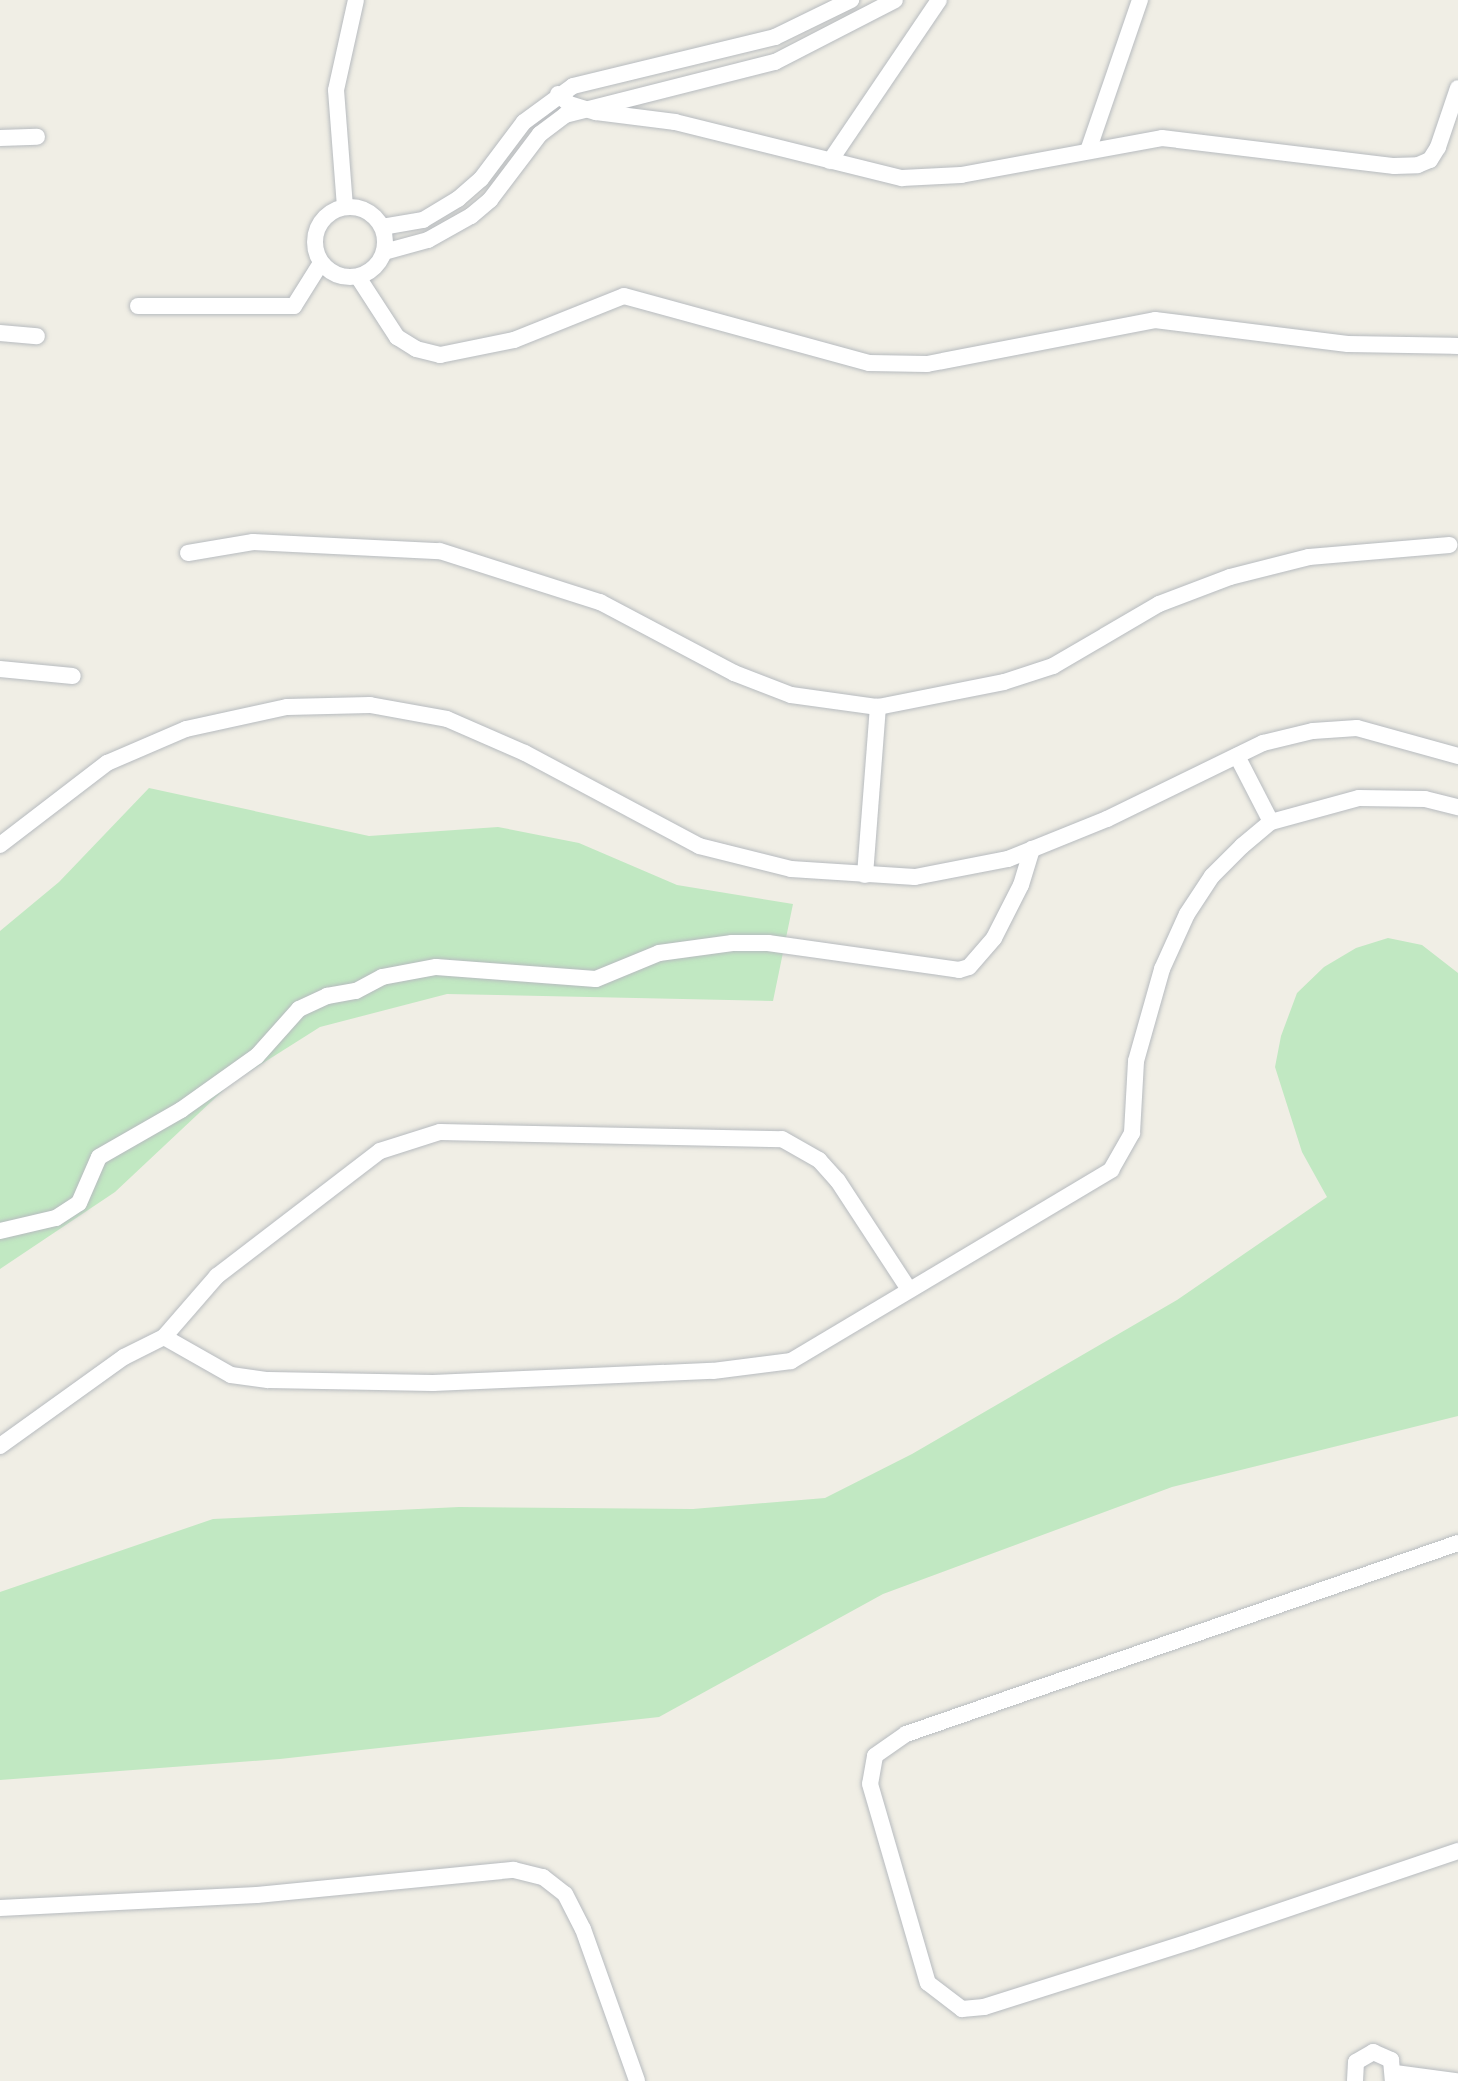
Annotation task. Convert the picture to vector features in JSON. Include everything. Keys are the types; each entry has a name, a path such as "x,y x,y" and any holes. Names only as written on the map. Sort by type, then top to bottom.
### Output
{"street":[{"path":"345,207 336,90 356,0"},
{"path":"382,227 423,220 458,199 481,179 524,122 558,94 591,81 702,58 775,37 851,0"},
{"path":"384,252 428,240 471,216 490,200 540,134 580,108 775,62 895,0"},
{"path":"830,161 939,0"},
{"path":"1089,148 1140,0"},
{"path":"558,94 580,108 675,122 902,178 927,178 1089,148 1190,138 1394,166 1418,165 1430,160 1438,147 1458,88"},
{"path":"0,138 37,137"},
{"path":"138,306 294,306 321,263 318,228 345,207 367,211 382,227 384,252 375,268 358,277 338,275 321,263"},
{"path":"358,277 397,337 416,349 440,355 514,340 624,296 869,363 927,364 1155,320 1348,344 1458,346"},
{"path":"0,333 37,336"},
{"path":"188,553 253,542 440,551 600,602 734,673 791,695 878,707 1004,682 1053,666 1159,604 1230,577 1309,557 1449,545"},
{"path":"0,669 73,676"},
{"path":"0,845 107,763 186,729 287,707 370,705 447,719 525,753 699,846 791,869 865,875 915,877 1032,849 1107,819 1237,756 1313,731 1357,728 1458,756"},
{"path":"865,875 878,707"},
{"path":"1237,756 1271,822"},
{"path":"164,1337 231,1375 268,1380 433,1383 713,1371 791,1361 908,1288 1111,1170 1127,1150 1136,1061 1162,969 1187,914 1212,876 1271,822 1359,798 1425,799 1458,807"},
{"path":"0,1231 56,1218 79,1203 99,1157 181,1110 257,1056 299,1009 327,996 356,991 382,977 436,967 596,979 659,953 732,943 959,970 969,967 994,938 1021,885 1032,849"},
{"path":"0,1446 124,1357 164,1337 217,1276 380,1151 440,1132 782,1139 819,1160 838,1181 908,1288"},
{"path":"1458,1543 906,1734 875,1756 870,1784 928,1983 962,2009 984,2007 1177,1946 1458,1851"},
{"path":"0,1908 257,1895 514,1870 543,1877 565,1894 583,1929 637,2081"},
{"path":"1355,2081 1356,2062 1373,2052 1391,2060 1394,2077 1456,2081"}],"green space":[{"path":"149,788 369,836 498,827 579,843 677,885 793,904 773,1001 447,994 320,1027 230,1084 115,1192 0,1269 0,931 59,882"},
{"path":"1388,938 1422,945 1458,973 1458,1416 1172,1487 883,1594 659,1717 280,1759 0,1780 0,1592 213,1519 459,1507 693,1509 825,1498 912,1454 1177,1300 1327,1197 1302,1152 1275,1067 1281,1036 1297,993 1324,967 1356,948"}]}
